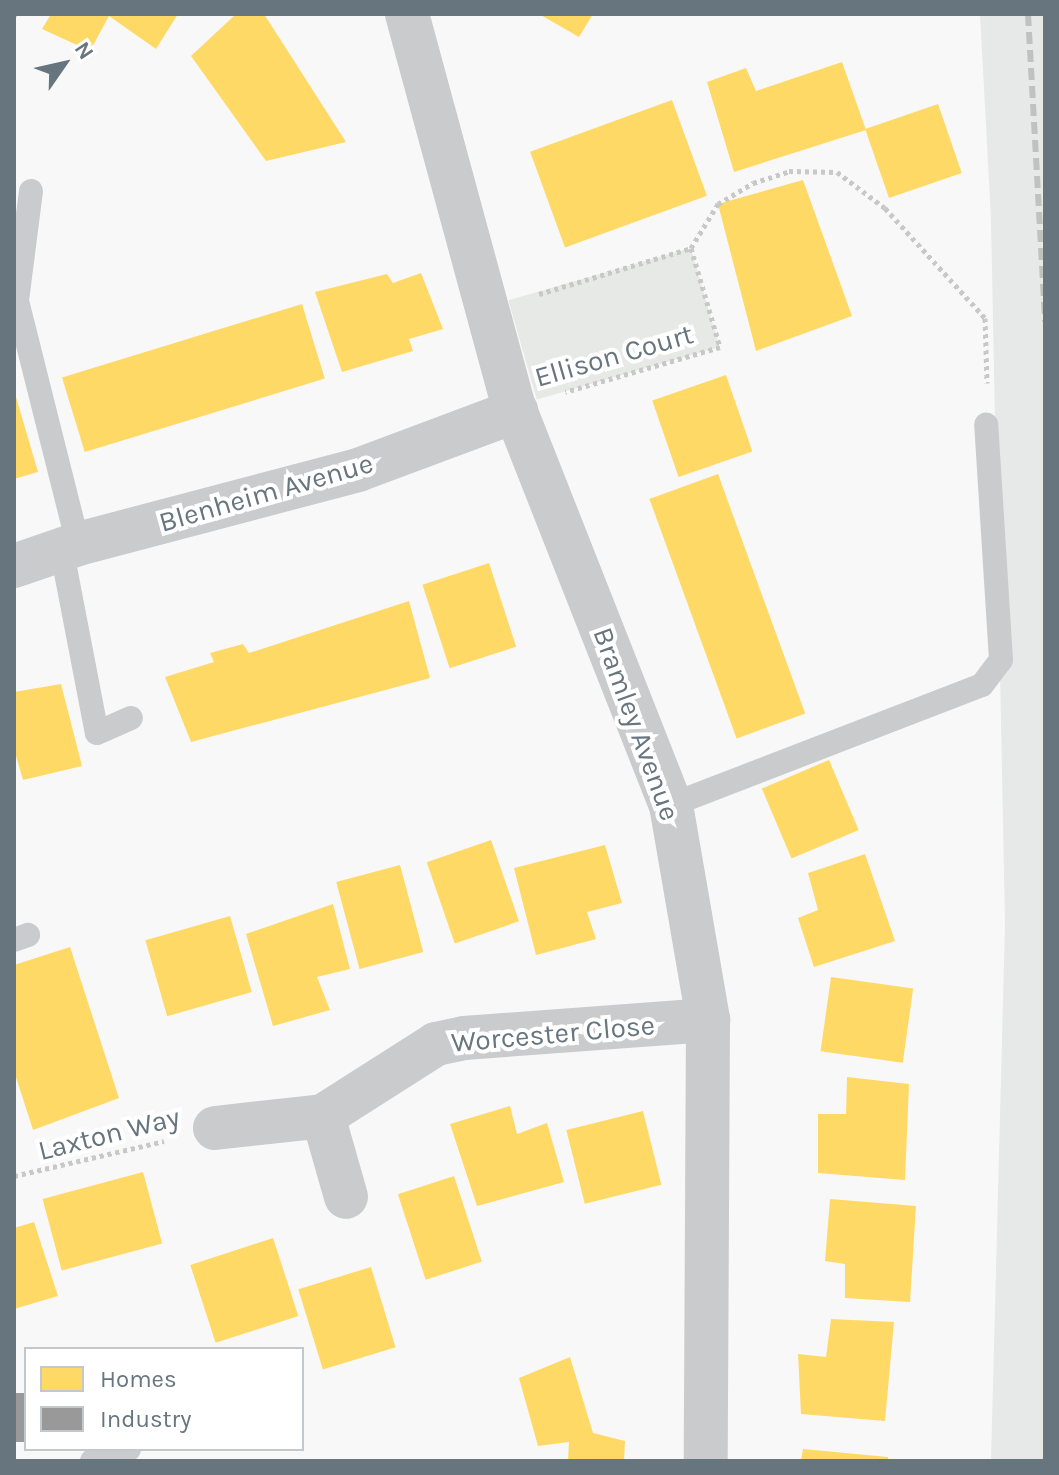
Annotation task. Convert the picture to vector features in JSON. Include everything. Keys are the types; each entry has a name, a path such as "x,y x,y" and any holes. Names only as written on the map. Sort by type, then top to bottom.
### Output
{"street":[{"name":"Bramley Avenue","path":"407,14 515,409 671,805 708,1020 706,1461"},
{"name":"Blenheim Avenue","path":"14,566 358,470 515,409"},
{"name":"Worcester Close","path":"215,1128 323,1116 436,1044 464,1038 708,1020"},
{"path":"323,1116 346,1197"}],"lane":[{"path":"31,191 17,301 70,548 97,733 131,718"},
{"path":"671,805 982,685 1001,660 986,424"},
{"path":"92,1461 123,1451"}],"path":[{"path":"488,309 691,248 718,204 753,183 789,171 837,172 885,208 985,318 986,424"},
{"name":"Ellison Court","path":"515,409 720,347 691,248"},
{"name":"Laxton Way","path":"14,1176 215,1128"}],"shaded area":[{"path":"980,14 1045,14 1045,1461 991,1461 1005,924 991,219"},
{"path":"691,248 719,347 537,399 508,300"}],"building: Homes":[{"path":"51,14 178,14 156,49 109,16 90,51 42,29"},
{"path":"236,14 264,14 346,142 266,161 191,56"},
{"path":"539,14 593,14 579,37"},
{"path":"842,62 866,130 734,172 707,82 746,68 756,91"},
{"path":"672,100 707,196 565,247 530,152"},
{"path":"938,104 962,173 889,198 865,129"},
{"path":"803,180 852,316 756,351 718,204"},
{"path":"421,273 443,329 409,339 413,351 342,372 315,292 387,274 393,283"},
{"path":"302,304 325,379 85,452 62,377"},
{"path":"726,375 752,452 679,477 652,400"},
{"path":"14,390 38,472 14,479"},
{"path":"718,474 805,714 737,739 649,499"},
{"path":"489,563 516,647 450,668 422,585"},
{"path":"409,601 430,678 191,742 165,677 214,662 210,653 243,644 249,653"},
{"path":"61,684 82,766 23,780 14,749 14,692"},
{"path":"829,760 859,830 791,858 762,789"},
{"path":"491,840 519,921 455,943 427,862"},
{"path":"605,845 622,903 587,912 596,939 536,955 514,868"},
{"path":"865,854 895,941 814,967 798,918 818,910 808,873"},
{"path":"400,865 423,952 360,969 336,882"},
{"path":"333,904 350,969 317,977 330,1010 273,1026 246,934"},
{"path":"230,916 252,992 167,1016 145,940"},
{"path":"70,947 119,1098 33,1130 14,1071 14,965"},
{"path":"831,977 913,989 903,1063 821,1051"},
{"path":"847,1077 909,1084 905,1180 818,1173 818,1114 846,1114"},
{"path":"510,1106 517,1134 547,1123 564,1182 477,1206 450,1124"},
{"path":"643,1111 661,1185 585,1204 566,1130"},
{"path":"143,1172 162,1243 62,1270 43,1199"},
{"path":"454,1176 482,1262 426,1280 398,1194"},
{"path":"830,1199 916,1206 910,1302 845,1298 845,1264 825,1261"},
{"path":"34,1222 58,1296 14,1309 14,1228"},
{"path":"273,1238 298,1316 216,1343 190,1265"},
{"path":"371,1267 396,1347 323,1370 298,1289"},
{"path":"831,1319 894,1322 885,1421 801,1414 798,1354 826,1357"},
{"path":"570,1357 593,1433 625,1441 624,1461 568,1461 569,1442 538,1446 519,1378"},
{"path":"803,1449 888,1457 888,1461 801,1461"}],"building: Industry":[{"path":"14,1393 24,1393 24,1442 14,1442"}],"railway":[{"path":"1028,14 1045,322"}]}
